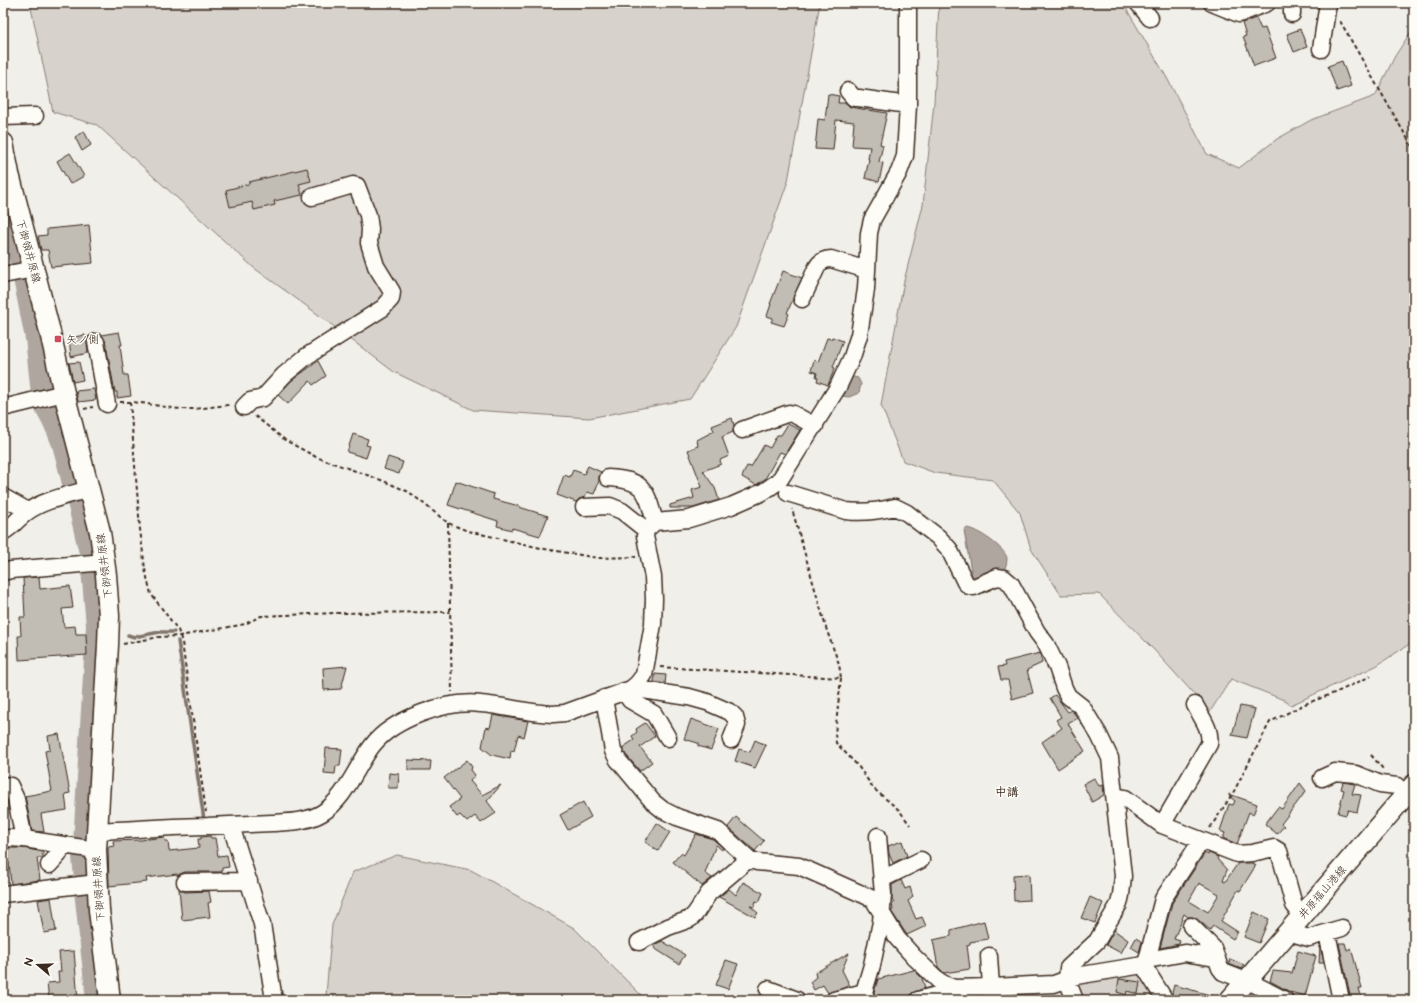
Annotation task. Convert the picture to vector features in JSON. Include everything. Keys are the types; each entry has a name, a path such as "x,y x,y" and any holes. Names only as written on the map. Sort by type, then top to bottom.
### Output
{"main road":[{"name":"下御領井原線","path":"3,143 9,174 100,532 96,563 109,616 96,840 97,883 110,1000"},
{"name":"井原福山港線","path":"1230,1000 1410,790"}],"street":[{"path":"584,507 610,506 651,526 689,519 731,506 763,492 779,481 815,426 838,387 852,357 859,335 867,270 869,234 872,220 899,172 905,156 908,105 908,3"},
{"path":"1138,3 1150,18"},
{"path":"1212,3 1239,14 1267,3"},
{"path":"1321,49 1328,3"},
{"path":"848,91 854,98 908,105"},
{"path":"3,117 35,116"},
{"path":"244,407 250,401 263,398 284,375 307,356 383,308 392,299 392,292 376,266 369,244 370,229 368,215 357,186 353,185 312,197"},
{"path":"802,299 819,263 825,259 831,259 867,270"},
{"path":"3,275 34,268"},
{"path":"96,342 107,404"},
{"path":"3,408 64,393"},
{"path":"742,430 789,413 815,426"},
{"path":"3,840 10,838 24,839 61,845 96,840 309,819 322,813 337,800 372,745 394,726 410,717 452,705 479,703 553,714 565,712 631,688 644,675 647,666 653,624 653,577 645,536 651,526 648,499 639,485 625,479 608,478"},
{"path":"3,532 12,527 26,512 41,504 89,489"},
{"path":"788,494 854,512 895,507 907,513 938,537 949,549 965,582 969,586 974,587 998,578 1004,578 1011,584 1037,632 1046,644 1068,696 1082,707 1099,735 1110,758 1123,876 1119,904 1097,941 1068,968 1068,980 1075,1000"},
{"path":"3,497 21,507 26,512"},
{"path":"3,572 11,570 96,563"},
{"path":"631,688 630,700 654,714 668,738"},
{"path":"631,688 689,697 707,702 730,712 735,717 737,725 731,740"},
{"path":"604,698 613,751 618,760 653,802 663,810 677,817 718,831 749,859 757,862 800,866 873,899 897,938 939,981 946,985 954,988 992,994 1054,984 1076,976 1185,953 1217,958"},
{"path":"1162,825 1209,744 1210,737 1208,730 1195,705"},
{"path":"1322,778 1335,772 1356,774 1380,784 1397,786 1410,790"},
{"path":"3,785 10,786 16,799 24,839"},
{"path":"1115,796 1125,798 1162,825 1237,854 1252,853 1274,848 1279,851 1294,905 1302,915"},
{"path":"231,826 262,924 274,1000"},
{"path":"834,1000 866,996 881,922 883,894 878,836"},
{"path":"1165,1000 1145,962 1163,899 1201,840"},
{"path":"49,865 60,854 61,845"},
{"path":"639,942 668,927 690,919 709,893 749,859"},
{"path":"882,879 921,860"},
{"path":"185,882 249,881"},
{"path":"3,894 97,883"},
{"path":"1191,926 1213,948 1220,968 1223,972 1285,1000"},
{"path":"1288,932 1309,938 1334,931 1341,1000"},
{"path":"989,956 992,994"},
{"path":"918,1000 952,991 954,988"},
{"path":"768,989 797,1000"}],"path":[{"path":"1337,16 1414,150"},
{"path":"130,402 140,529 145,569 151,594 178,630 182,642 207,817"},
{"path":"69,412 107,404 130,402 165,408 184,409 234,405 244,407 285,440 316,457 381,480 409,492 448,523 468,531 552,550 598,558 648,557"},
{"path":"788,494 827,631 839,664 841,678 835,734 836,743 858,766 874,789 899,810 910,825"},
{"path":"448,523 452,705"},
{"path":"108,645 116,645 159,637 180,636 245,624 261,616 336,613 450,612"},
{"path":"647,666 841,678"},
{"path":"1201,840 1233,793 1270,722 1305,704 1337,692 1371,676"}],"shaded area":[{"path":"30,3 675,3 699,6 700,3 820,3 788,181 736,327 690,399 589,418 473,410 394,372 254,268 97,125 53,112"},
{"path":"939,3 1123,3 1167,78 1207,154 1239,168 1277,139 1311,120 1375,96 1395,56 1414,27 1414,641 1376,666 1291,705 1284,700 1231,679 1206,718 1194,694 1154,650 1099,594 1061,595 1031,549 1020,513 993,480 935,473 903,461 881,405 904,281 923,205 934,103"},
{"path":"849,376 858,378 861,384 859,393 849,397 841,396"},
{"path":"966,528 977,531 1002,550 1007,559 1004,572 973,583 964,530"},
{"path":"397,855 471,870 574,928 646,1000 327,1000 326,995 332,925 353,872"},
{"path":"1142,975 1153,1000 1080,1000 1076,981"}],"building":[{"path":"1256,18 1261,29 1265,28 1276,58 1254,66 1243,37 1246,36 1242,23"},
{"path":"1300,29 1307,47 1294,52 1287,34"},
{"path":"1342,61 1351,86 1337,91 1328,66"},
{"path":"828,94 839,96 838,103 846,103 850,107 887,113 880,144 883,145 879,162 883,163 879,182 865,178 870,147 852,146 854,122 836,120 833,150 815,149 818,119 825,120"},
{"path":"84,131 91,145 82,151 75,137"},
{"path":"70,153 84,176 70,184 57,161"},
{"path":"307,168 311,181 299,184 302,195 274,201 275,205 254,210 252,202 230,207 226,190 249,184 249,182"},
{"path":"89,225 93,263 51,267 48,250 41,250 38,236 47,235 47,229"},
{"path":"783,271 802,278 787,313 789,314 784,326 771,322 773,318 767,316"},
{"path":"119,332 122,345 120,345 124,375 128,375 131,396 117,398 117,392 115,392 105,340 101,335"},
{"path":"85,335 85,337 89,337 87,343 88,353 71,357 69,338"},
{"path":"832,337 843,341 828,385 817,381 817,373 811,371 814,360 818,362 827,338 831,339"},
{"path":"318,361 326,376 313,385 310,381 288,404 278,395 291,381"},
{"path":"79,362 83,380 73,382 69,363"},
{"path":"94,389 96,400 78,402 76,391"},
{"path":"732,418 734,425 733,432 722,437 729,456 720,460 721,464 703,471 715,488 719,500 693,508 670,508 670,505 694,498 692,490 702,487 688,450 698,446 697,440 714,431 712,426"},
{"path":"788,424 800,430 785,454 780,452 765,479 756,485 742,477 747,466 751,467 764,445 770,448 777,435 781,435"},
{"path":"353,434 368,439 366,445 370,446 366,458 347,452"},
{"path":"388,457 403,462 399,474 384,469"},
{"path":"588,466 601,472 594,494 587,492 585,497 576,502 557,495 564,475 570,477 573,470 584,474"},
{"path":"456,481 494,494 493,499 548,516 540,536 512,528 512,530 497,526 498,521 448,505"},
{"path":"39,577 40,589 70,586 73,608 62,609 64,627 75,626 76,634 86,634 87,655 19,660 18,636 21,636 20,617 25,617 23,578"},
{"path":"1040,653 1042,663 1027,670 1033,693 1012,699 1008,680 1001,680 998,667 1005,666 1004,662"},
{"path":"347,666 341,689 324,690 323,668"},
{"path":"655,674 666,675 665,684 654,682"},
{"path":"1055,695 1068,712 1071,710 1078,718 1068,724 1085,751 1058,769 1042,742 1062,728 1056,720 1061,717 1050,698"},
{"path":"1240,706 1255,709 1247,738 1232,735"},
{"path":"493,715 528,721 524,737 518,735 514,751 511,750 510,759 492,755 482,747 486,727 490,728"},
{"path":"691,719 719,729 711,750 698,746 698,743 684,739"},
{"path":"645,723 655,736 640,747 652,762 640,771 622,748 634,740 632,736 637,732 636,729"},
{"path":"59,734 70,793 65,794 67,810 41,814 44,832 32,831 25,796 52,791 45,751 50,750 48,736"},
{"path":"755,740 766,745 755,768 735,761 739,749 750,752"},
{"path":"326,748 342,749 340,766 336,766 335,774 324,773"},
{"path":"408,760 431,761 430,770 408,770"},
{"path":"467,760 475,775 470,781 482,795 501,785 487,801 496,813 481,823 475,816 467,822 460,815 457,817 449,807 460,799 444,778"},
{"path":"389,773 399,774 398,788 388,788"},
{"path":"1094,778 1099,786 1103,785 1104,795 1092,802 1083,784"},
{"path":"1343,782 1355,784 1352,794 1361,795 1357,812 1348,810 1346,815 1338,813 1344,790 1341,789"},
{"path":"1300,783 1306,791 1281,824 1284,826 1277,834 1265,824 1278,807 1282,809"},
{"path":"1229,794 1257,804 1253,815 1249,812 1237,844 1223,838 1225,833 1220,831 1229,804 1233,805 1235,801 1229,796"},
{"path":"583,802 591,817 568,830 560,815"},
{"path":"736,817 764,841 755,851 728,827"},
{"path":"657,823 670,832 658,851 645,842"},
{"path":"696,834 713,839 723,848 722,850 716,845 705,873 712,878 702,886 673,862 681,853 684,855"},
{"path":"210,836 211,838 215,838 218,856 227,855 229,867 222,868 222,872 185,872 177,876 177,874 146,878 147,882 109,886 108,847 114,846 113,841 164,837 165,841 168,841 169,851 199,848 198,839 201,839 201,837"},
{"path":"902,841 907,856 893,863 889,854 888,846"},
{"path":"23,848 43,852 43,858 37,858 40,880 11,884 9,862 3,863 3,849"},
{"path":"1205,853 1218,857 1217,859 1227,870 1223,881 1225,882 1238,863 1252,863 1256,865 1240,891 1238,890 1221,921 1238,932 1233,939 1213,926 1210,930 1197,919 1188,917 1184,914 1174,939 1180,941 1179,944 1160,948 1172,903","holes":["1199,883 1219,894 1208,912 1189,901"]},
{"path":"1029,874 1030,900 1014,901 1013,875"},
{"path":"901,880 905,889 910,887 913,897 908,901 916,919 922,917 926,926 907,935 891,911 893,910 892,904 894,903 892,900 892,885"},
{"path":"743,882 763,893 759,902 756,901 754,907 750,906 758,913 755,917 719,897 729,889 736,895"},
{"path":"179,889 185,892 209,891 211,902 208,903 210,917 182,920"},
{"path":"1090,897 1103,903 1095,923 1081,918"},
{"path":"51,898 56,931 44,933 38,900"},
{"path":"1254,912 1269,919 1259,943 1244,937"},
{"path":"984,921 988,939 970,942 970,944 967,945 970,969 944,973 938,967 933,940 951,936 951,930"},
{"path":"1114,930 1128,940 1121,953 1106,945"},
{"path":"1136,938 1142,942 1139,952 1131,947"},
{"path":"662,941 685,955 679,964 654,948 656,944"},
{"path":"1339,943 1345,943 1347,950 1351,948 1362,988 1359,988 1362,1000 1351,1000"},
{"path":"1320,946 1324,963 1319,963"},
{"path":"74,951 78,1000 49,1000 47,983 59,982 58,972 61,972 59,952"},
{"path":"1298,951 1316,956 1305,996 1290,992 1270,981 1273,971 1292,973"},
{"path":"849,953 842,970 850,986 828,993 823,985 814,990 810,982 816,977 815,973"},
{"path":"1230,959 1244,965 1241,969 1229,964"},
{"path":"726,960 738,964 728,989 716,985"},
{"path":"914,970 922,978 925,988 912,993 908,1000 876,1000 874,992 878,979"},
{"path":"1119,979 1140,982 1138,994 1127,991 1126,995 1117,992"},
{"path":"1174,985 1217,997 1216,1000 1174,999 1172,993"}],"waterway":[{"path":"3,196 22,266"},
{"path":"24,278 36,338 42,394"},
{"path":"44,404 63,444 74,487"},
{"path":"77,497 91,557 97,626 84,844"},
{"path":"128,635 134,637 160,632 174,632"},
{"path":"178,641 204,820 206,820"},
{"path":"83,856 85,880"},
{"path":"85,890 97,1000"}],"place":[{"name":"矢ノ側","path":"58,339"}],"district":[{"name":"中講","path":"1007,792"}]}
